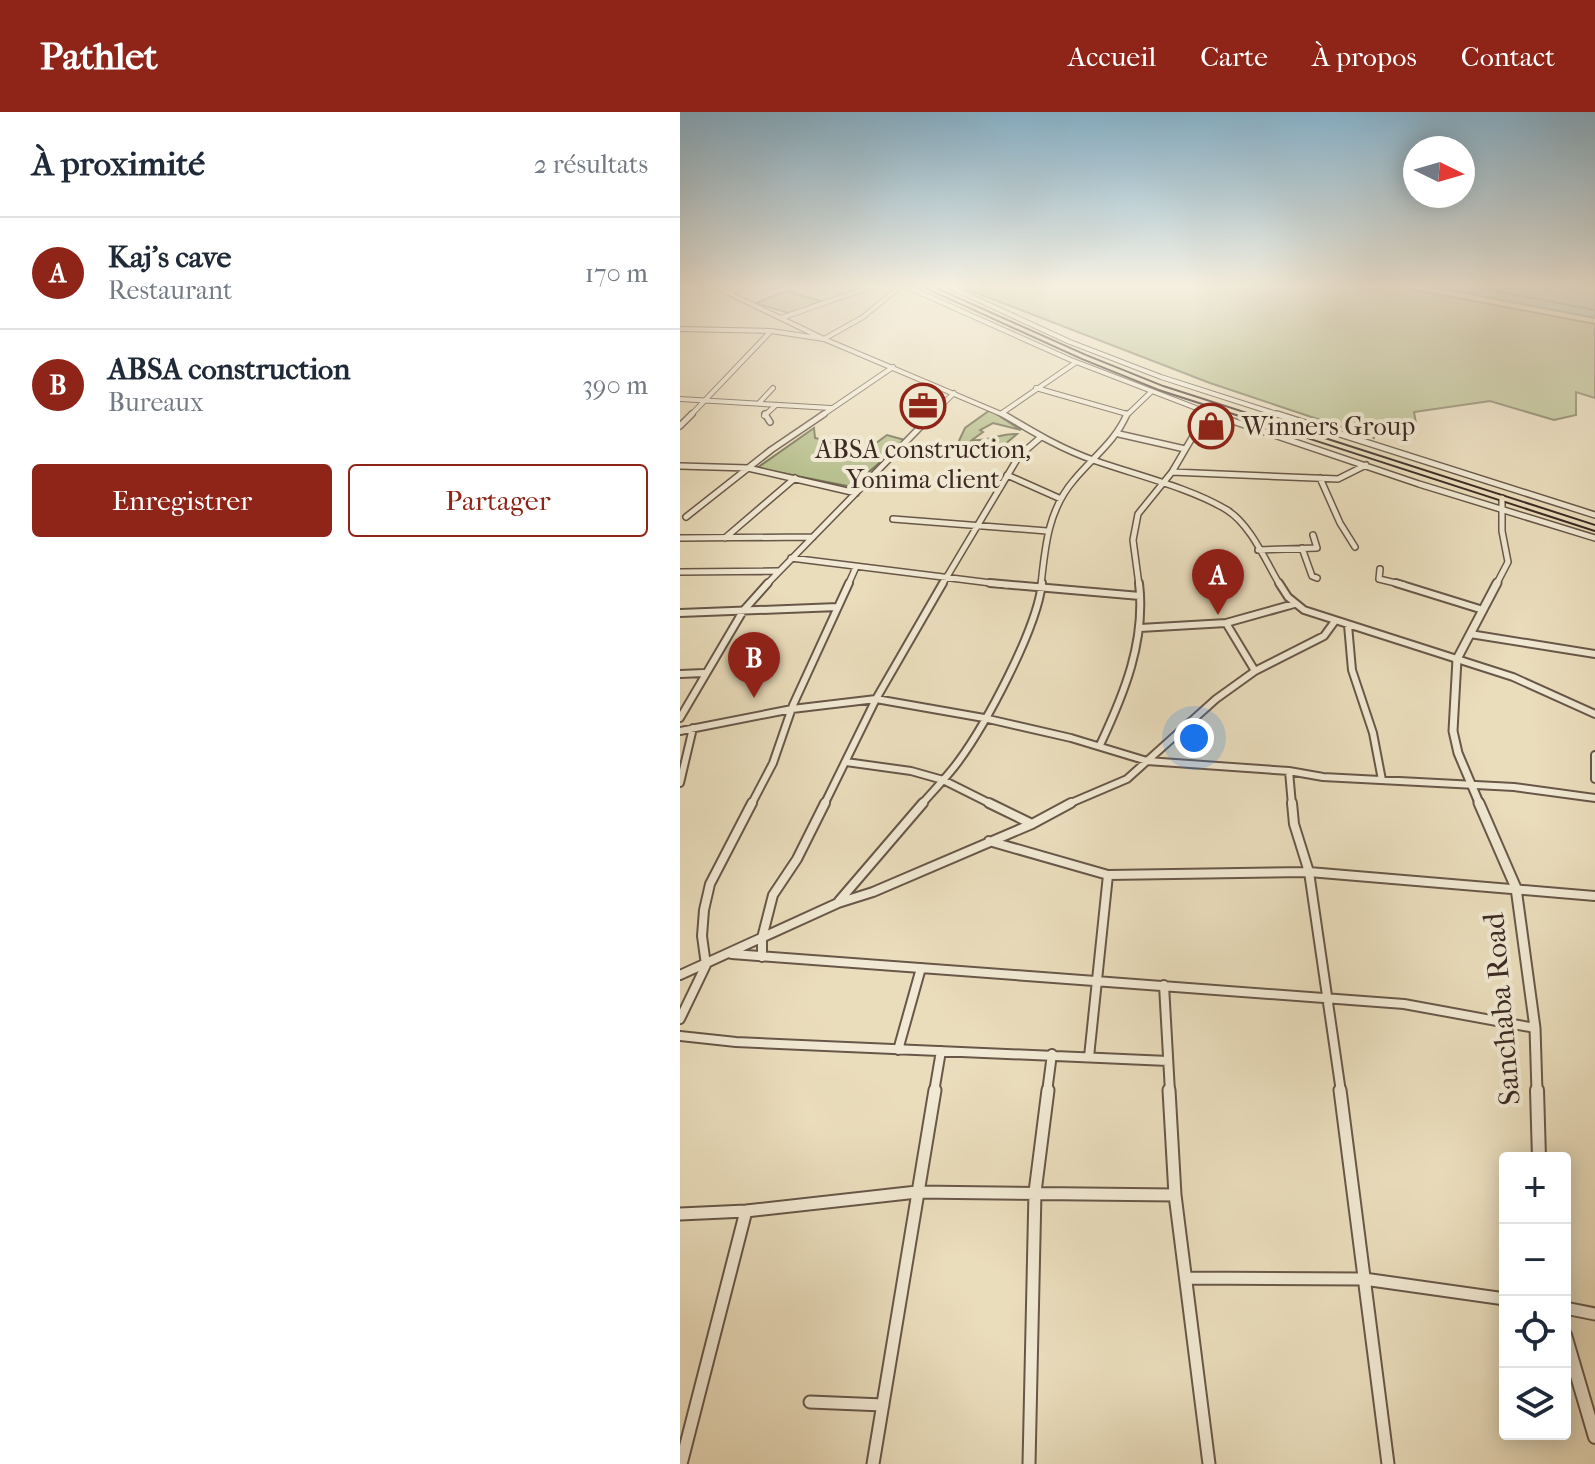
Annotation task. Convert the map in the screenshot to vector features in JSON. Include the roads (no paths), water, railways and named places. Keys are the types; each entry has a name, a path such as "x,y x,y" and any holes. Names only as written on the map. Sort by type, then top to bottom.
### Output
{"main road":[{"path":"1064,348 1222,409 1595,526"},
{"path":"1074,348 1165,385 1595,526"}],"street":[{"path":"680,426 754,348"},
{"path":"846,348 1002,413 1041,437 1092,460 1163,483 1229,511 1294,604 1335,621 1513,677 1595,714"},
{"path":"1042,348 1293,444 1595,538"},
{"path":"1086,348 1161,377 1595,515"},
{"path":"1002,413 1084,357"},
{"path":"686,517 748,468 893,367"},
{"path":"759,403 773,388"},
{"path":"1036,388 1127,414"},
{"path":"838,903 943,780 984,718 1029,627 1041,589 1047,531 1061,499 1092,460 1119,434 1127,414 1151,392"},
{"path":"680,718 743,611 778,571 954,393"},
{"path":"680,399 833,408"},
{"path":"770,422 763,415 776,405"},
{"path":"1100,745 1127,690 1140,628 1136,516 1172,472 1198,425 1213,414"},
{"path":"1119,434 1185,449"},
{"path":"762,957 762,938 773,895 797,859 876,699 1007,475 1019,456 1041,437"},
{"path":"1172,472 1320,478 1345,477 1366,465"},
{"path":"680,466 748,468 856,493"},
{"path":"1007,475 1061,499"},
{"path":"725,538 795,478"},
{"path":"1320,478 1340,523 1355,547"},
{"name":"Sanchaba Road","path":"1502,498 1508,562 1457,659 1453,731 1471,786 1516,888 1535,1028 1539,1152"},
{"path":"893,519 1047,531"},
{"path":"1258,550 1317,548 1313,535"},
{"path":"680,538 813,537"},
{"path":"1302,548 1312,576 1317,578"},
{"path":"791,558 1041,589 1140,596"},
{"path":"680,1019 706,965 700,939 704,903 729,843 773,764 792,709 856,567"},
{"path":"1380,569 1379,579 1409,585 1483,610"},
{"path":"680,572 778,571"},
{"path":"1140,628 1226,623 1294,604"},
{"path":"680,613 838,607"},
{"path":"680,975 732,954 838,903 873,892 987,840 1032,824 1063,806 1127,779 1216,699 1255,671 1324,636 1335,621"},
{"path":"1226,623 1255,671"},
{"path":"1348,625 1352,670 1373,733 1382,780"},
{"path":"1470,634 1595,654"},
{"path":"680,674 704,673"},
{"path":"680,731 792,709 876,699 984,718 1100,745 1147,761 1514,787 1595,798"},
{"path":"680,783 693,728"},
{"path":"1595,755 1595,779"},
{"path":"846,762 911,771 943,780 1032,824"},
{"path":"1289,771 1294,824 1309,872 1329,999 1388,1464"},
{"path":"987,840 1108,875 1309,872 1595,896"},
{"path":"1089,1057 1108,875"},
{"path":"732,954 1404,1004 1535,1028"},
{"path":"898,1050 921,968"},
{"path":"1164,985 1175,1195 1209,1464"},
{"path":"680,1036 898,1050 1168,1061"},
{"path":"873,1464 941,1051"},
{"path":"1029,1464 1035,1192 1052,1054"},
{"path":"680,1214 746,1211 917,1192 1175,1195"},
{"path":"681,1464 746,1211"},
{"path":"1186,1278 1364,1279 1499,1298"},
{"path":"1571,1309 1595,1314"},
{"path":"1571,1355 1595,1437"},
{"path":"810,1402 883,1405"}],"place":[{"name":"ABSA construction, Yonima client","path":"923,406"},
{"name":"Winners Group","path":"1211,426"},
{"name":"Kaj's cave","path":"1218,615"},
{"name":"ABSA construction","path":"754,698"}]}
